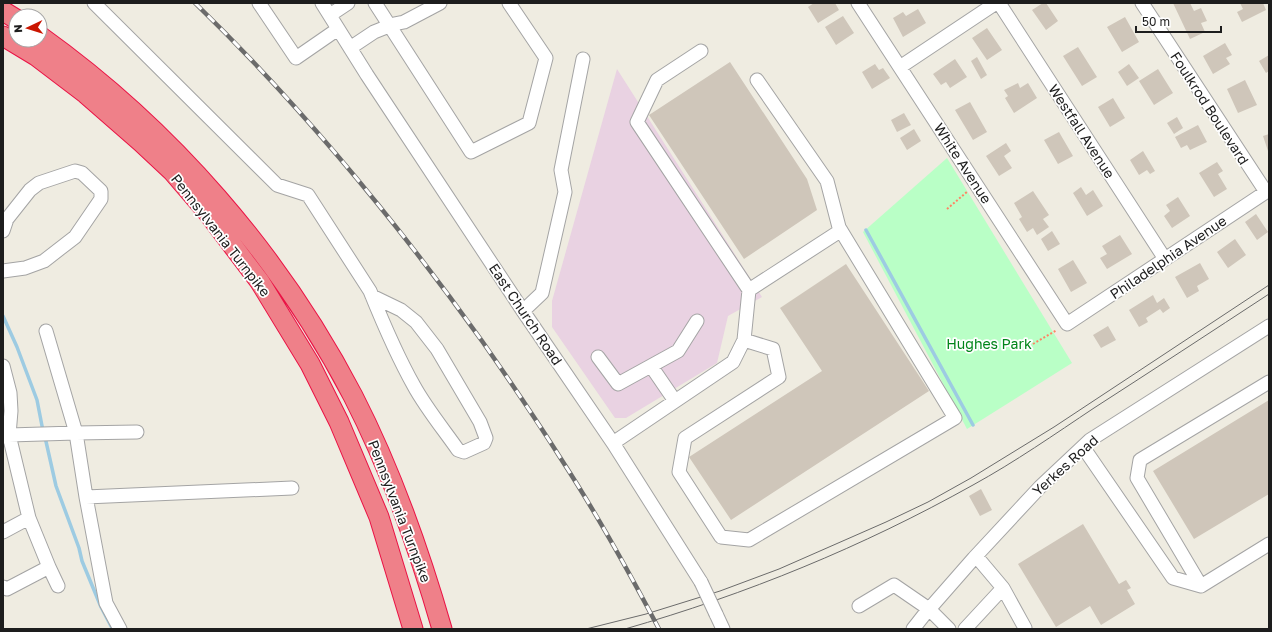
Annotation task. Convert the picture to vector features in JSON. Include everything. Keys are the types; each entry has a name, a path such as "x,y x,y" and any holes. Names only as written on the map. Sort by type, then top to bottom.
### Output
{"highway":[{"name":"Pennsylvania Turnpike","path":"3,36 36,56 86,94 172,171 208,213 260,282 310,364 339,422 379,517 412,625"},
{"name":"Pennsylvania Turnpike","path":"48,42 94,76 130,108 200,178 238,222 299,306 328,351 376,444 398,497 418,552 440,623"}],"street":[{"path":"94,3 277,185 308,195 372,296 414,387 458,450 464,452 484,444 486,438 480,422 437,349 416,322 401,310 372,296"},
{"path":"259,3 296,58 338,29"},
{"name":"East Church Road","path":"322,3 523,311 613,443 701,582 723,629"},
{"path":"330,15 348,3"},
{"path":"375,3 471,152 529,123 533,110 546,58 509,3"},
{"path":"350,48 374,32 404,22 440,3"},
{"name":"White Avenue","path":"858,3 1067,324"},
{"path":"900,67 996,3"},
{"name":"Westfall Avenue","path":"999,3 1165,259"},
{"name":"Foulkrod Boulevard","path":"1142,3 1268,191"},
{"path":"613,443 733,362 744,340 749,290 637,122 657,80 700,51"},
{"path":"523,311 542,293 564,192 561,170 583,59"},
{"path":"744,340 773,349 779,377 685,438 679,472 720,537 749,540 955,418 840,229 827,181 757,80"},
{"path":"3,231 7,219 30,190 39,183 75,171 82,173 101,191 101,199 75,237 44,261 25,268 3,271"},
{"name":"Philadelphia Avenue","path":"1067,324 1268,191"},
{"path":"749,290 840,231 840,229"},
{"path":"598,357 618,384 678,351 697,321"},
{"name":"Yerkes Road","path":"913,629 976,556 1040,487 1090,440 1269,326"},
{"path":"46,331 76,433 86,497 106,603 120,629"},
{"path":"3,366 6,393 11,411 6,436 29,518 58,586"},
{"path":"651,366 675,400"},
{"path":"1201,586 1137,478 1140,460 1269,382"},
{"path":"6,436 137,432"},
{"path":"1083,447 1173,578 1201,586 1269,544"},
{"path":"86,497 292,488"},
{"path":"3,532 29,518"},
{"path":"976,556 1003,588 1025,628"},
{"path":"5,588 50,567"},
{"path":"859,606 894,585 929,610 949,629"},
{"path":"965,629 1003,588"}],"path":[{"path":"947,209 976,184"},
{"path":"1033,344 1067,324"}],"shaded area":[{"path":"617,69 762,297 728,316 717,363 626,418 615,418 552,327 552,301"}],"green space":[{"name":"Hughes Park","path":"947,158 1072,363 967,429 863,232"}],"building":[{"path":"814,3 835,3 839,10 818,23 808,7"},
{"path":"1043,3 1046,3 1058,21 1046,30 1032,10"},
{"path":"1173,3 1190,3 1194,11 1201,8 1207,21 1201,23 1205,32 1190,39"},
{"path":"1240,3 1263,3 1266,10 1242,22 1237,12 1243,9"},
{"path":"918,9 926,23 903,37 893,18 903,12 906,16"},
{"path":"843,16 854,33 836,45 825,27"},
{"path":"1125,17 1139,42 1122,52 1107,27"},
{"path":"987,28 1002,50 987,60 972,38"},
{"path":"1225,43 1232,55 1226,58 1230,64 1213,74 1203,56"},
{"path":"1078,47 1097,77 1082,86 1063,56"},
{"path":"1269,55 1269,71 1266,73 1259,61"},
{"path":"977,57 987,75 981,79 971,61"},
{"path":"955,59 967,77 950,88 946,82 941,85 933,74"},
{"path":"730,62 807,179 817,210 744,259 649,115"},
{"path":"875,64 879,70 883,68 890,78 872,89 862,72"},
{"path":"1129,64 1139,78 1127,86 1118,72"},
{"path":"1158,69 1173,93 1154,105 1139,81"},
{"path":"1245,80 1257,105 1238,113 1227,89"},
{"path":"1018,83 1020,88 1028,83 1037,98 1014,113 1005,98 1008,96 1004,90"},
{"path":"1113,98 1125,118 1110,127 1098,107"},
{"path":"970,102 987,132 973,140 955,110"},
{"path":"904,113 911,125 897,132 891,120"},
{"path":"1177,117 1183,128 1174,134 1167,123"},
{"path":"1198,125 1207,142 1190,150 1187,145 1181,148 1175,137"},
{"path":"914,129 921,141 907,150 900,138"},
{"path":"1059,132 1073,156 1058,164 1044,140"},
{"path":"1269,134 1269,154 1263,136"},
{"path":"1006,143 1011,151 1004,156 1012,168 999,176 986,156"},
{"path":"1143,151 1155,171 1150,174 1147,170 1139,175 1130,160"},
{"path":"1217,162 1223,171 1218,174 1227,189 1214,197 1199,173"},
{"path":"1081,187 1086,195 1093,190 1103,206 1087,216 1073,193"},
{"path":"1033,191 1049,215 1043,219 1049,227 1037,235 1033,228 1027,232 1019,219 1022,217 1014,203"},
{"path":"1178,197 1190,216 1172,228 1164,216 1170,211 1166,205"},
{"path":"1256,214 1268,232 1257,240 1245,222"},
{"path":"1052,231 1060,244 1048,251 1041,239"},
{"path":"1120,235 1132,254 1107,269 1100,258 1107,254 1102,246"},
{"path":"1235,239 1246,255 1228,268 1217,252"},
{"path":"1073,260 1087,283 1071,292 1058,269"},
{"path":"1200,263 1209,279 1197,286 1199,291 1187,298 1175,277"},
{"path":"846,264 929,391 731,520 689,457 822,371 780,308"},
{"path":"1153,295 1157,303 1164,298 1170,308 1163,313 1160,309 1146,318 1148,322 1139,327 1129,310"},
{"path":"1108,326 1116,340 1101,348 1093,335"},
{"path":"1269,400 1269,494 1194,539 1153,471"},
{"path":"981,489 992,510 980,516 969,496"},
{"path":"1083,524 1119,584 1126,580 1131,588 1127,590 1135,604 1101,625 1090,606 1056,627 1018,564"}],"waterway":[{"path":"866,230 973,425"},
{"path":"3,316 17,347 37,400 43,431"},
{"path":"45,437 56,486 79,548 82,561 101,607 112,628"}],"tram line":[{"path":"586,629 646,614 720,591 779,569 928,502 971,478 1054,427 1269,285"},
{"path":"625,629 715,600 803,567 846,549 931,508 989,476 1269,294"}],"railway":[{"path":"195,3 234,42 310,124 381,208 449,296 513,386 576,482 613,544 659,629"}]}
